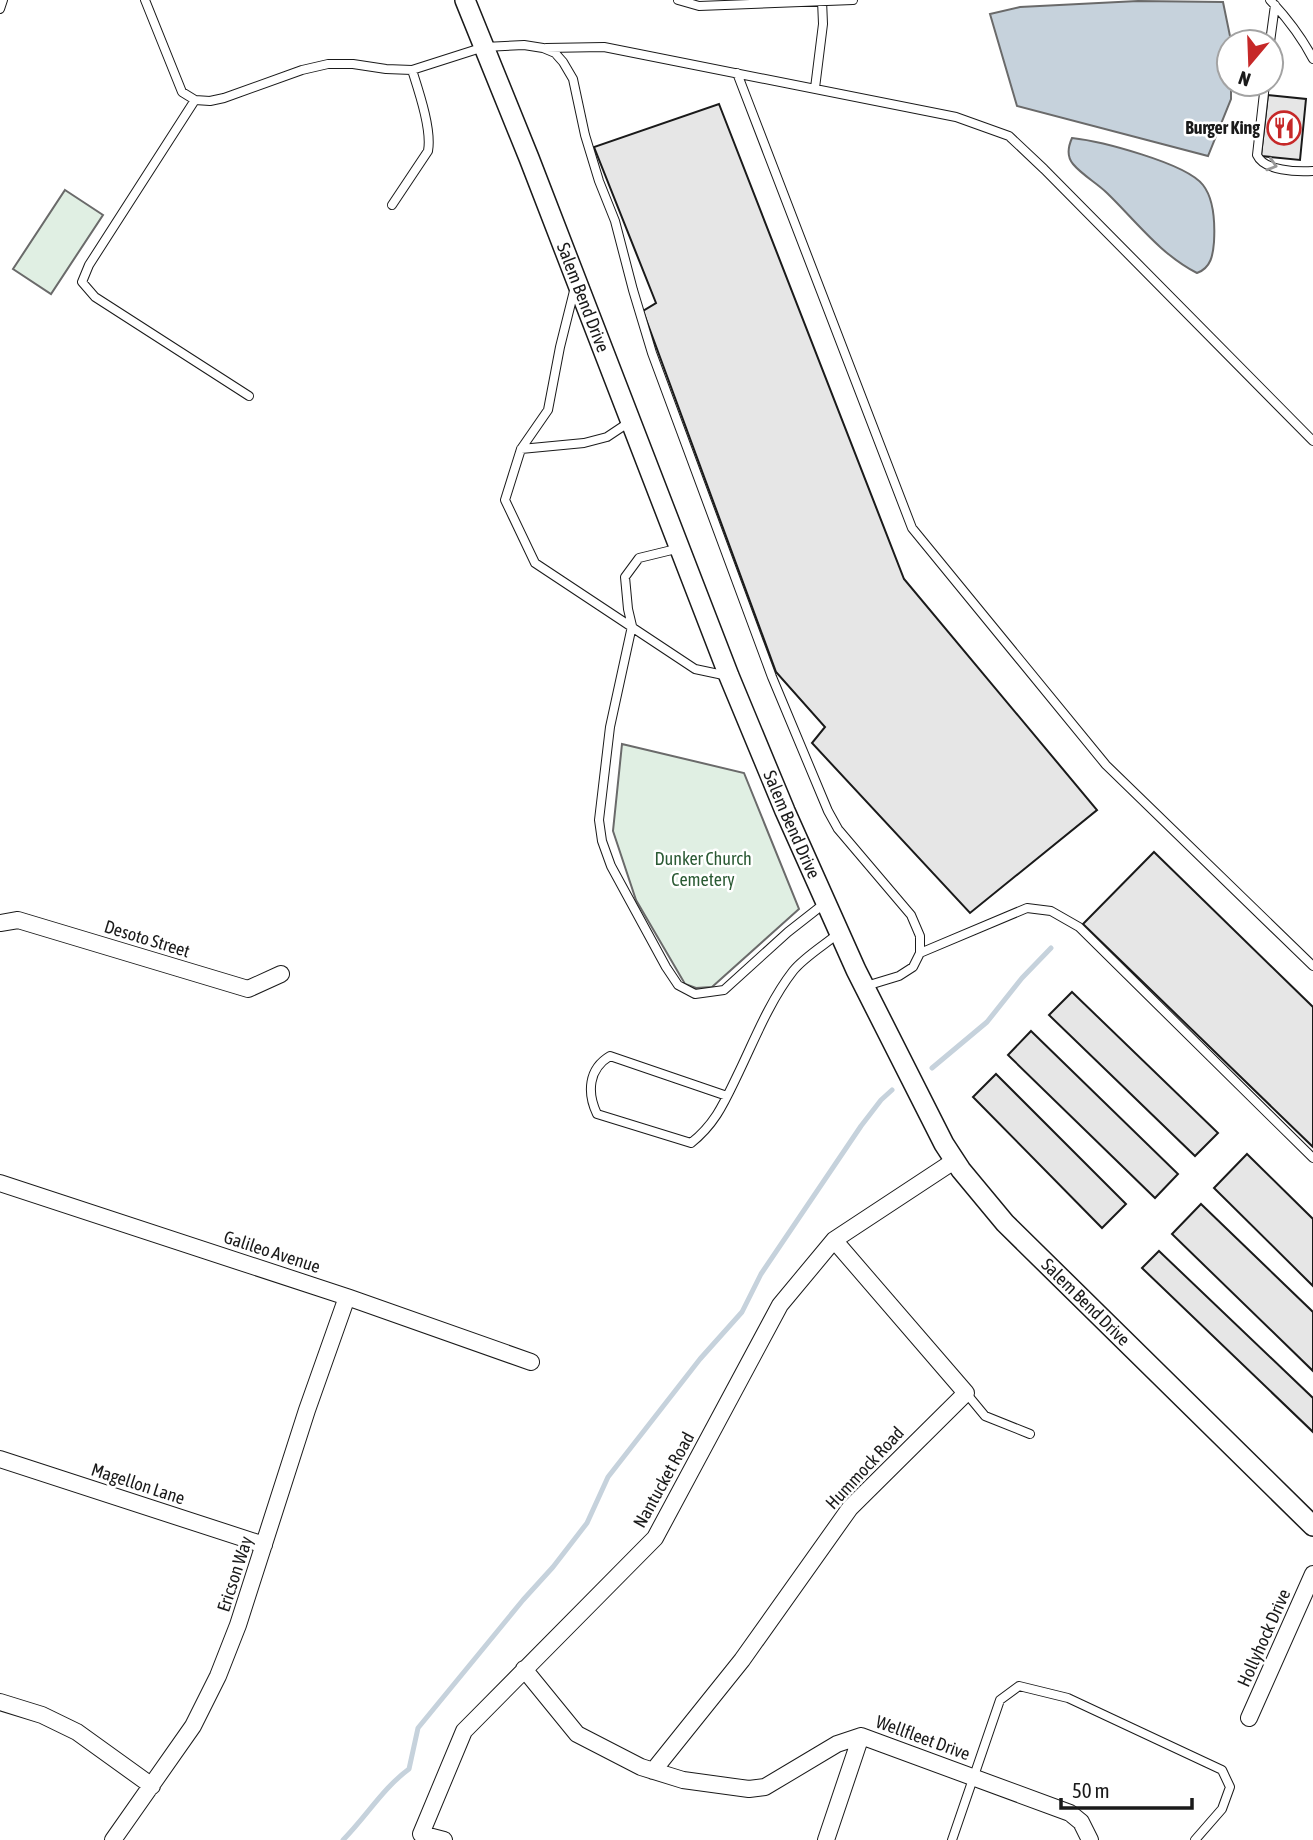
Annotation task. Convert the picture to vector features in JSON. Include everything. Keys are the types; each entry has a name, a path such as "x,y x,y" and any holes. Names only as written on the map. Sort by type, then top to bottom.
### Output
{"street":[{"name":"Salem Bend Drive","path":"465,0 632,421 729,676 785,811 864,987 944,1144 954,1161 1005,1223 1313,1526"},
{"name":"Desoto Street","path":"0,923 18,920 248,989 281,974"},
{"name":"Nantucket Road","path":"444,1840 421,1834 464,1731 655,1538 780,1305 834,1240 954,1161"},
{"name":"Galileo Avenue","path":"0,1183 346,1297 531,1362"},
{"path":"834,1240 966,1393"},
{"name":"Ericson Way","path":"113,1840 193,1726 218,1676 239,1625 346,1297"},
{"name":"Hummock Road","path":"653,1771 742,1660 850,1508 966,1393"},
{"name":"Magellon Lane","path":"0,1458 264,1545"},
{"name":"Hollyhock Drive","path":"1249,1718 1313,1574"},
{"name":"Wellfleet Drive","path":"524,1669 577,1734 653,1771 683,1780 722,1786 749,1789 765,1787 837,1744 861,1737 1070,1813 1081,1822 1090,1840"},
{"path":"0,1702 42,1715 77,1732 152,1786"},
{"path":"826,1840 861,1737"}],"lane":[{"path":"0,9 3,0"},
{"path":"145,0 182,92 195,100 225,98 302,70 328,64 412,71 484,47 604,47 956,117 1009,136 1313,441"},
{"path":"678,0 699,6 853,0"},
{"path":"815,88 823,24 822,1"},
{"path":"1271,28 1273,2"},
{"path":"1273,2 1303,40 1313,59"},
{"path":"543,48 555,53 573,79 585,135 615,221 652,353 778,690 828,811 838,829 911,915 920,936 920,953 914,967 899,976 864,987"},
{"path":"392,205 428,152 430,142 412,71"},
{"path":"737,73 912,528 1106,765 1313,967"},
{"path":"1263,98 1257,155 1260,162 1266,166 1300,172 1313,171"},
{"path":"195,100 89,265 82,282 95,297 249,396"},
{"path":"577,281 560,347 548,410 521,449 505,500 535,563 695,669 729,676"},
{"path":"521,449 584,443 607,437 632,421"},
{"path":"680,548 639,558 625,576 632,626 610,727 599,820 602,841 611,866 644,930 678,985 695,994 724,990 788,932 827,902"},
{"path":"920,953 1027,908 1051,911 1079,927 1313,1158"},
{"path":"727,1096 610,1056 600,1062 593,1075 590,1090 597,1114 691,1143 706,1131 718,1115 768,1012 794,969 840,932"},
{"path":"966,1393 985,1416 1030,1434"},
{"path":"952,1840 1000,1700 1019,1686 1068,1698 1222,1770 1230,1787 1222,1809 1195,1840"}],"green space":[{"path":"65,190 103,215 51,294 13,269"},
{"name":"Dunker Church Cemetery","path":"622,744 744,773 799,909 712,987 696,988 685,984 636,900 613,831"}],"shaded area":[{"path":"1138,1 1223,2 1228,28 1215,28 1215,98 1231,99 1208,156 1017,106 990,14 1020,7"},
{"path":"1072,138 1121,148 1161,161 1194,177 1203,185 1212,204 1214,242 1210,260 1202,271 1197,273 1172,257 1107,193 1077,168 1069,155"}],"building":[{"name":"Burger King","path":"1268,98 1306,99 1300,160 1261,156"},
{"path":"719,104 904,579 1097,810 970,913 812,743 825,727 776,672 643,311 656,303 594,147"},
{"path":"1154,852 1313,1007 1313,1147 1083,924"},
{"path":"1072,992 1218,1133 1195,1156 1049,1015"},
{"path":"1031,1031 1178,1174 1155,1198 1008,1055"},
{"path":"996,1074 1126,1204 1102,1228 973,1097"},
{"path":"1247,1154 1313,1219 1313,1286 1214,1188"},
{"path":"1201,1204 1313,1312 1313,1371 1172,1234"},
{"path":"1159,1251 1313,1398 1313,1432 1142,1268"}],"waterway":[{"path":"932,1068 987,1022 1022,978 1051,948"},
{"path":"343,1840 391,1785 409,1769 418,1728 587,1523 608,1477 700,1359 742,1312 761,1274 861,1126 892,1090"}],"place":[{"name":"Burger King","path":"1284,128"}]}
